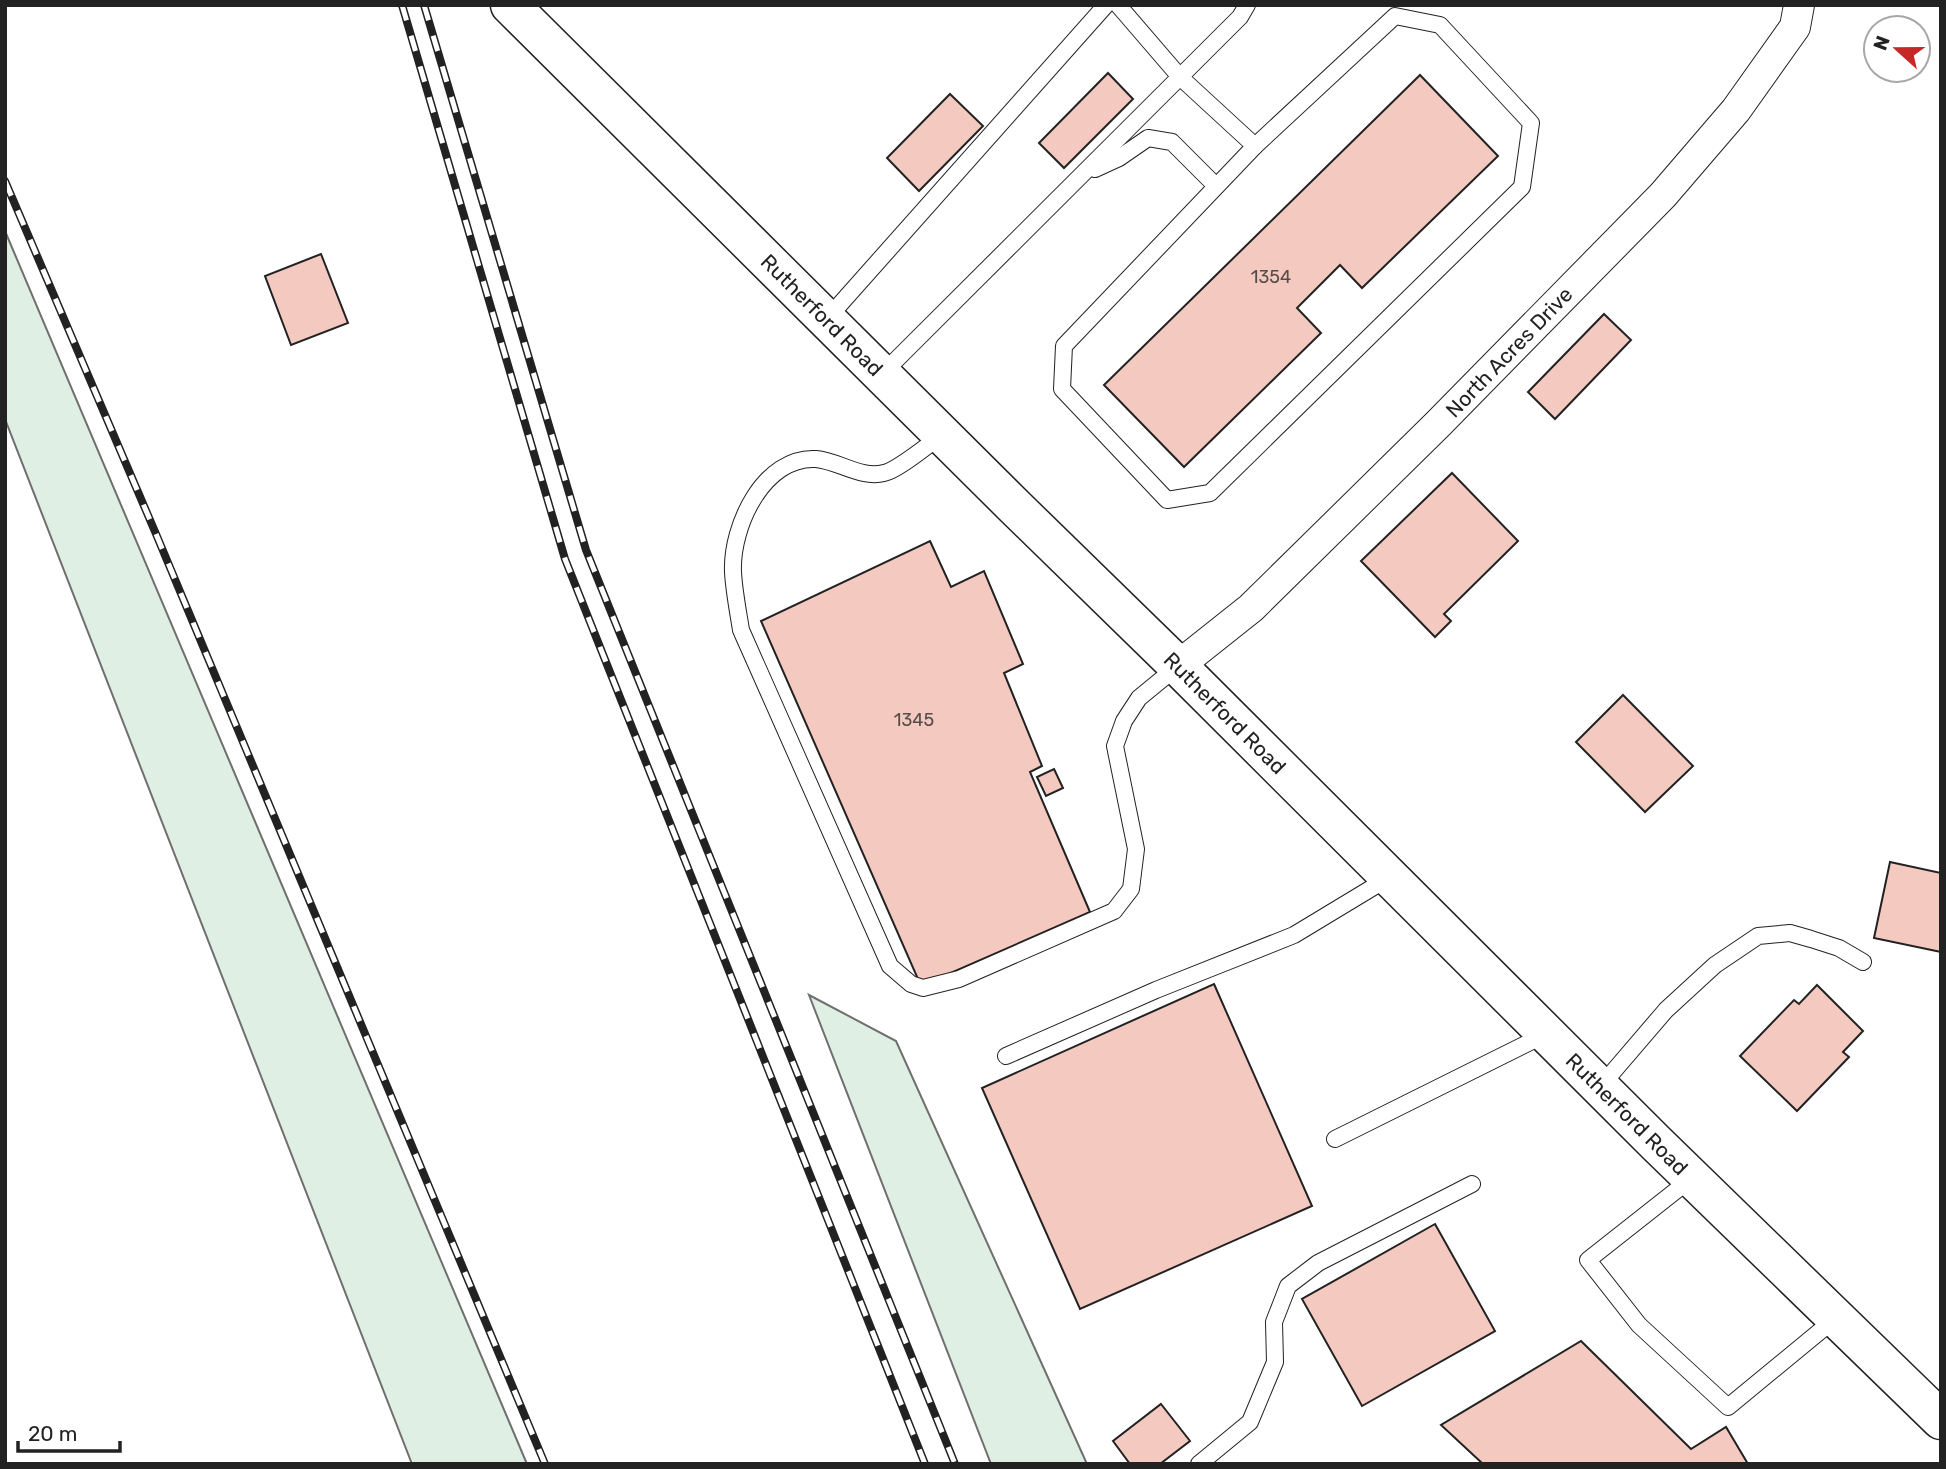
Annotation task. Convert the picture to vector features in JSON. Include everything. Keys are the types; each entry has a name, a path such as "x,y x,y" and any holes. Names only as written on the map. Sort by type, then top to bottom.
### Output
{"street":[{"name":"Rutherford Road","path":"510,5 1692,1178 1941,1420"},
{"name":"North Acres Drive","path":"1178,666 1251,608 1438,424 1663,195 1736,110 1795,27 1799,5"}],"lane":[{"path":"826,320 1106,5"},
{"path":"1118,5 1180,77 1255,146"},
{"path":"881,375 1240,17 1248,5"},
{"path":"1395,16 1440,25 1531,123 1522,187 1210,493 1167,500 1062,389 1064,346 1216,186 1255,146 1395,16"},
{"path":"1083,174 1119,158 1148,138 1172,142 1216,186"},
{"path":"942,435 886,473 872,474 818,459 796,460 774,472 754,496 740,529 733,569 741,630 890,966 911,984 923,988 959,979 1114,911 1131,889 1136,849 1115,746 1124,721 1139,698 1178,666"},
{"path":"1006,1056 1156,990 1294,935 1390,877"},
{"path":"1600,1087 1666,1010 1715,965 1758,936 1790,933 1839,948 1863,962"},
{"path":"1335,1139 1547,1034"},
{"path":"1692,1178 1588,1260 1639,1325 1728,1407 1836,1318"},
{"path":"1199,1464 1250,1422 1275,1362 1274,1322 1288,1286 1318,1263 1472,1184"}],"green space":[{"path":"5,231 527,1464 412,1464 5,419"},
{"path":"809,995 896,1041 1087,1464 991,1464"}],"building":[{"path":"1108,73 1133,99 1064,168 1039,143"},
{"path":"1420,75 1498,156 1362,288 1340,265 1297,308 1321,333 1184,467 1104,385"},
{"path":"950,94 983,126 919,191 887,158"},
{"path":"321,254 348,323 291,345 265,276"},
{"path":"1604,314 1631,340 1555,419 1528,392"},
{"path":"1452,473 1518,541 1444,614 1451,621 1435,637 1361,561"},
{"path":"930,541 951,587 984,571 1023,664 1004,673 1042,766 1030,772 1090,912 921,986 761,621"},
{"path":"1623,695 1693,766 1645,812 1576,742"},
{"path":"1054,769 1063,788 1046,796 1037,777"},
{"path":"1890,862 1941,873 1941,952 1874,938"},
{"path":"1214,984 1312,1206 1080,1309 982,1088"},
{"path":"1817,985 1863,1031 1843,1052 1849,1057 1797,1111 1740,1056 1794,1000 1799,1004"},
{"path":"1435,1224 1495,1331 1362,1406 1302,1299"},
{"path":"1581,1341 1691,1449 1726,1427 1748,1464 1483,1464 1441,1425"},
{"path":"1161,1404 1190,1441 1160,1464 1130,1464 1113,1441"}],"railway":[{"path":"402,5 565,559 925,1464"},
{"path":"424,5 586,550 955,1464"},
{"path":"5,181 156,534 545,1464"}]}
